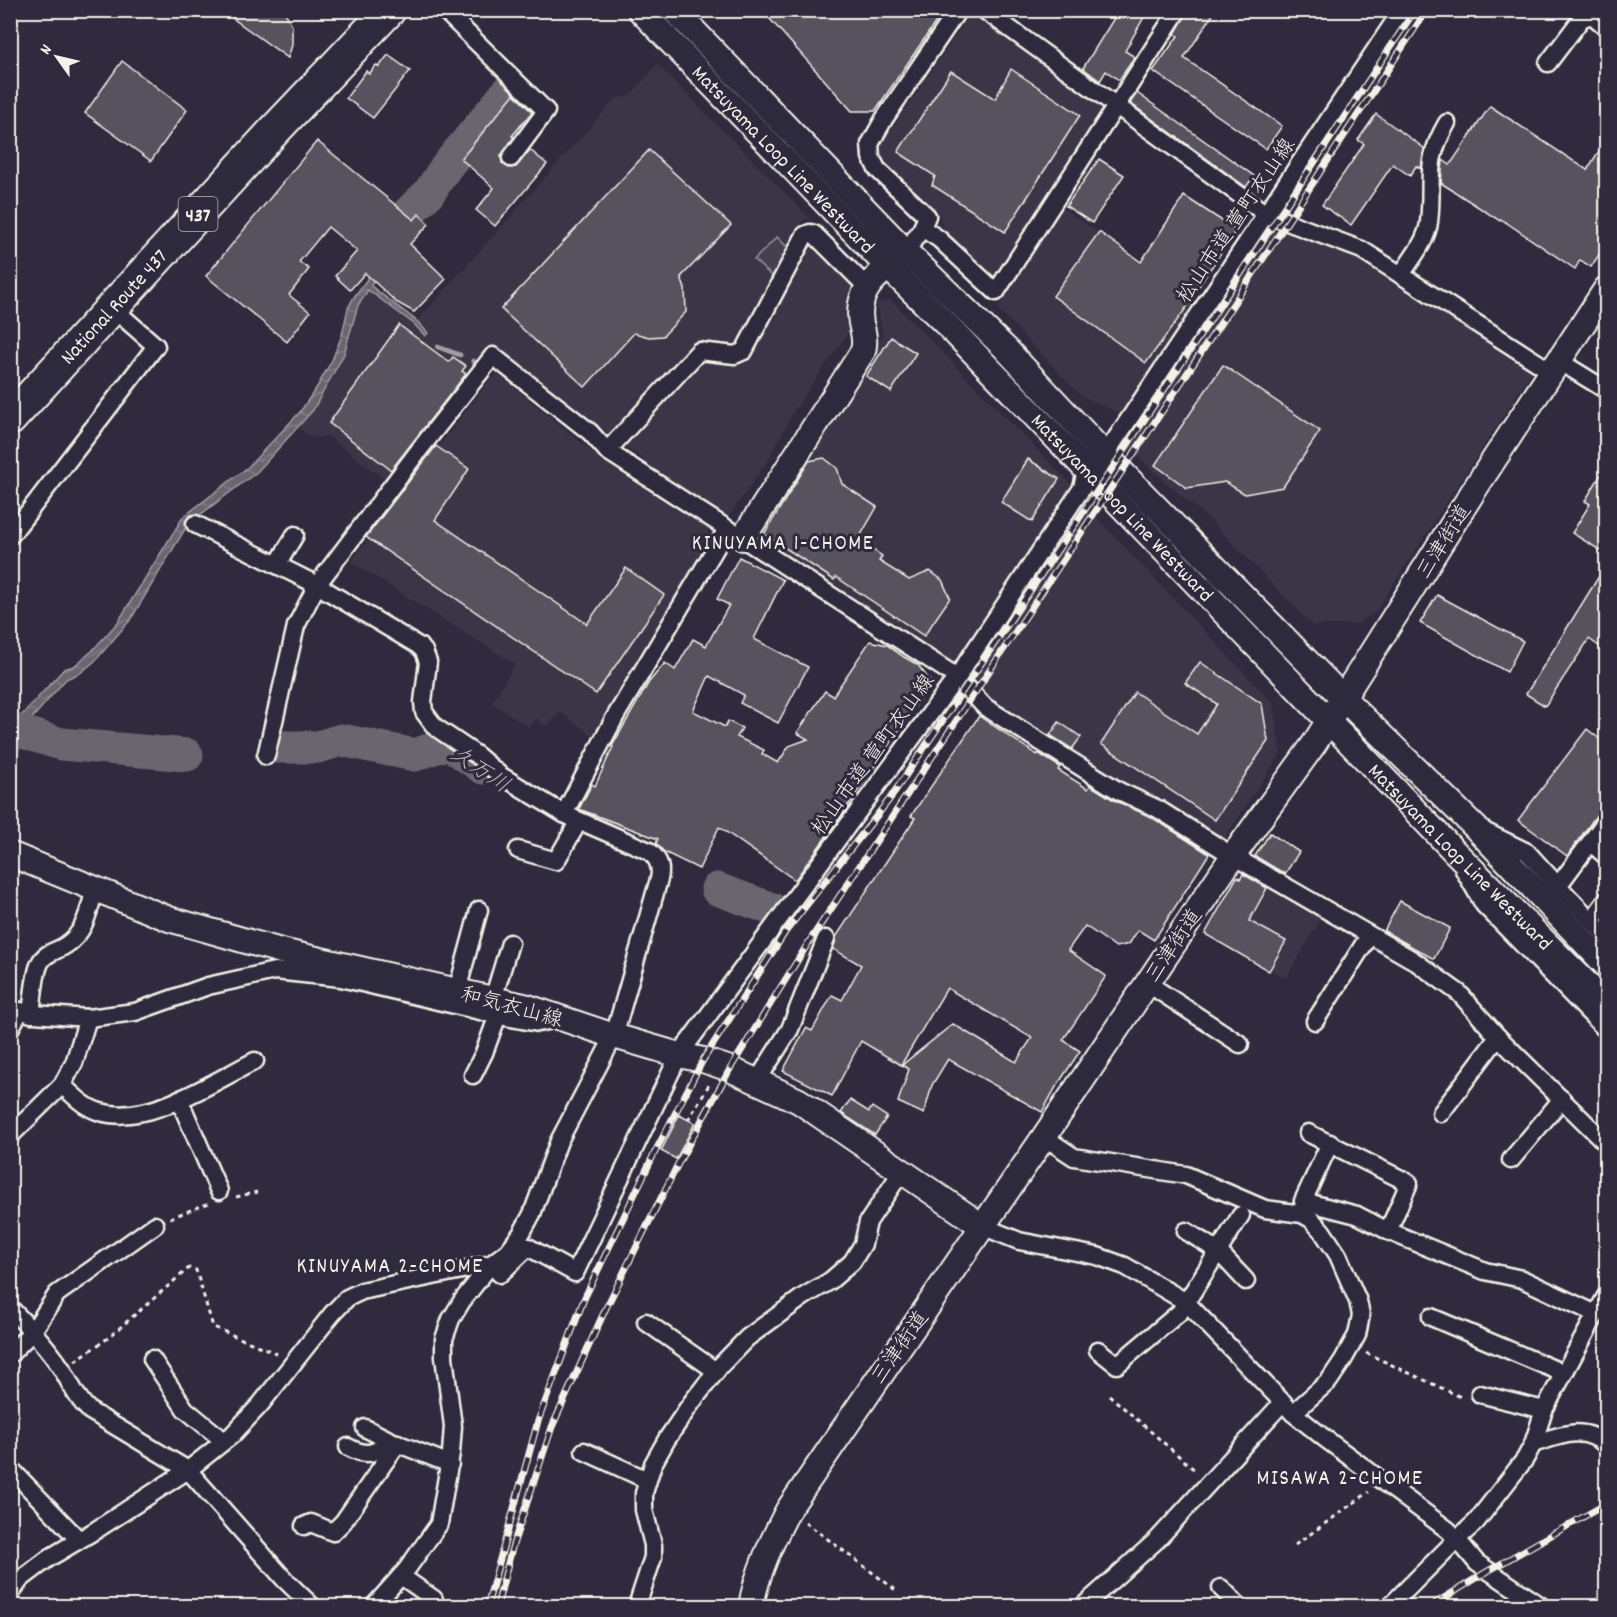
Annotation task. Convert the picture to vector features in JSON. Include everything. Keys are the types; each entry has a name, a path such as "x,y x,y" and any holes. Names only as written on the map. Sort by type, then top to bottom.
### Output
{"highway":[{"name":"National Route 437","path":"10,419 260,120 363,10"},
{"name":"National Route 437","path":"10,395 107,303 389,10"}],"street":[{"path":"444,10 546,111 511,158"},
{"name":"Matsuyama Loop Line Westward","path":"640,10 897,260 1005,348 1105,455 1343,698 1475,827 1606,965"},
{"name":"Matsuyama Loop Line Westward","path":"674,10 897,260 952,331 1328,722 1606,1003"},
{"path":"518,850 556,861 615,717 735,533 863,351 865,343 860,309 867,287 897,260 922,228 927,216 877,169 871,158 870,144 884,119 958,10"},
{"path":"984,10 1266,214 1362,250 1555,367 1606,390"},
{"path":"922,228 939,239 996,292 1178,10"},
{"name":"松山市道 萱町衣山線","path":"1105,455 1402,10"},
{"path":"1548,63 1582,18 1592,15 1606,27"},
{"path":"1401,275 1423,239 1429,223 1429,174 1432,153 1447,123"},
{"path":"607,451 699,351 735,355 744,351 805,235 814,234 867,287"},
{"name":"三津街道","path":"751,1606 754,1589 765,1558 788,1510 1044,1137 1233,856 1328,722 1478,484 1606,289"},
{"path":"10,536 156,346 107,303"},
{"path":"266,756 296,626 317,585 493,356 590,432 607,451 957,677 986,707 1119,791 1158,809 1233,856 1413,960 1459,993 1498,1037 1606,1143"},
{"name":"松山市道 萱町衣山線","path":"491,1264 500,1274 528,1247 575,1273 679,1055 957,677 1082,488 1086,471"},
{"path":"195,525 317,585 419,646 427,658 423,707 431,724 478,756 500,775 572,818 649,851 655,856 660,867 659,879 614,1036 559,1141 532,1214 508,1251 491,1264 451,1319 444,1339 444,1357 453,1426 450,1464 439,1524 401,1576 374,1606"},
{"path":"277,565 295,535"},
{"path":"1558,886 1606,821"},
{"path":"1475,827 1527,852 1606,936"},
{"path":"1591,843 1606,856"},
{"path":"1454,851 1484,905 1606,1030"},
{"name":"和気衣山線","path":"10,854 169,919 281,951 457,991 495,1007 528,1007 614,1036 720,1065 800,1101 982,1226"},
{"path":"10,1029 20,1011 38,966 46,954 67,945 79,933 87,917 95,889"},
{"path":"1592,920 1606,901"},
{"path":"457,991 479,910"},
{"path":"1315,1021 1369,936"},
{"path":"757,1081 790,1029 826,939"},
{"path":"473,1075 484,1053 510,943"},
{"path":"20,1011 88,1018 135,1011 208,986 275,971 341,978 495,1007"},
{"path":"1148,983 1240,1044"},
{"path":"10,1136 62,1085 74,1064 88,1018"},
{"path":"1441,1113 1498,1037"},
{"path":"62,1085 80,1102 99,1112 138,1114 165,1106 255,1061"},
{"path":"179,1099 221,1197"},
{"path":"1511,1160 1562,1100"},
{"path":"1308,1133 1409,1183 1388,1230"},
{"path":"1044,1137 1074,1157 1186,1175 1264,1209 1292,1212 1311,1219 1338,1255 1358,1301 1361,1315 1357,1335 1329,1381 1288,1407 1210,1483 1157,1540 1083,1606"},
{"path":"1330,1143 1303,1201 1357,1215 1485,1271 1522,1279 1596,1314"},
{"path":"637,1606 652,1557 652,1545 644,1510 644,1493 647,1480 667,1439 716,1371 747,1338 803,1297 830,1281 852,1262 863,1244 868,1222 902,1170"},
{"path":"1098,1350 1118,1365 1180,1312 1241,1215"},
{"path":"10,1354 33,1331 57,1294 154,1225"},
{"path":"982,1226 1019,1241 1097,1256 1125,1266 1186,1302 1288,1407 1457,1539 1477,1563 1523,1601 1541,1606"},
{"path":"1186,1231 1218,1251 1246,1281"},
{"path":"10,1594 21,1580 39,1566 188,1470 224,1441 260,1405 347,1298 362,1291 395,1283 491,1264"},
{"path":"1390,1606 1476,1522 1525,1460 1544,1410 1606,1296"},
{"path":"10,1308 33,1331 62,1370 80,1402 90,1411 188,1470 285,1580 312,1606"},
{"path":"1431,1317 1563,1373"},
{"path":"646,1322 716,1371"},
{"path":"152,1359 185,1409 224,1441"},
{"path":"1476,1398 1544,1410"},
{"path":"365,1428 450,1464"},
{"path":"1533,1444 1565,1433 1604,1437"},
{"path":"348,1447 361,1454 372,1453 395,1442"},
{"path":"304,1526 311,1523 333,1532 343,1522 395,1442"},
{"path":"584,1451 647,1480"},
{"path":"10,1468 79,1540"},
{"path":"401,1576 434,1599"},
{"path":"1221,1588 1239,1606"}],"path":[{"path":"688,1120 720,1065"},
{"path":"154,1225 221,1197 257,1192"},
{"path":"62,1370 108,1338 189,1268 196,1270 213,1328 296,1361"},
{"path":"1351,1346 1476,1398"},
{"path":"1110,1395 1210,1483"},
{"path":"1295,1545 1383,1482"},
{"path":"788,1510 897,1591"}],"shaded area":[{"path":"972,11 1113,109 1004,277 992,276 945,235 938,211 883,163 881,145"},
{"path":"657,64 810,218 802,222 740,343 732,346 695,341 608,437 495,346 390,484 327,436 313,438 298,428 313,410 335,372 350,339 358,305 368,290 414,324 425,336 427,332 417,321 616,98 627,97 633,93"},
{"path":"1062,208 1198,299 1122,415 1080,395 998,309"},
{"path":"1272,219 1369,260 1534,369 1376,611 1358,624 1313,626 1211,521 1123,442"},
{"path":"777,237 789,249 774,278 754,260"},
{"path":"814,244 851,280 848,333 793,412 768,461 728,517 647,465 648,462 623,445 700,360 740,365 747,362 807,246"},
{"path":"891,300 1072,485 955,665 950,665 763,544 757,533 883,335 876,304"},
{"path":"499,375 596,455 707,528 710,541 596,739 560,711 546,727 537,718 528,727 492,703 515,664 351,562 492,377"},
{"path":"1082,504 1273,703 1281,753 1220,845 1101,775 965,679"},
{"path":"1237,874 1322,917 1286,978 1203,934"}],"water":[{"path":"426,191 431,197 404,224 371,286 417,321 428,333 425,336 414,324 368,290 358,305 344,354 313,410 257,472 188,524 131,619 95,661 80,673 66,679 22,730 12,726 64,669 74,666 92,651 118,622 183,517 248,467 300,412 332,360 342,335 348,308 354,297 370,275 395,226 406,210"}],"building":[{"path":"221,10 284,10 292,26 292,45 288,58"},
{"path":"776,10 944,10 875,111 852,111 769,18"},
{"path":"1119,10 1148,10 1125,51 1135,57 1119,80 1106,71 1100,81 1083,68"},
{"path":"1188,10 1216,10 1184,58 1282,126 1266,149 1153,71 1178,36 1175,34"},
{"path":"388,55 410,71 373,118 346,98 366,71 369,74 376,65 379,67"},
{"path":"122,61 187,110 151,161 85,113"},
{"path":"1011,69 1080,115 1005,232 932,185 935,176 898,152 951,71 995,99"},
{"path":"1137,93 1254,176 1246,187 1130,103"},
{"path":"514,94 532,112 512,136 514,137 501,156 502,163 509,168 516,167 530,150 547,164 495,226 476,210 494,188 461,159"},
{"path":"1490,106 1587,170 1606,140 1606,244 1591,267 1580,260 1575,269 1501,219 1500,221 1441,183 1443,160 1450,165"},
{"path":"1376,114 1424,148 1421,169 1416,166 1410,176 1393,164 1351,225 1322,205 1364,144 1358,140"},
{"path":"317,141 414,220 419,214 429,224 410,244 446,279 414,312 396,302 365,273 350,290 335,276 357,251 328,227 299,262 309,269 289,295 310,312 287,342 206,276"},
{"path":"649,150 731,225 681,277 685,289 686,312 663,336 649,337 634,333 585,387 501,309"},
{"path":"1099,159 1124,175 1092,223 1066,206"},
{"path":"1184,196 1236,230 1191,298 1192,300 1146,363 1053,296 1099,232 1141,262"},
{"path":"399,325 449,362 453,357 466,366 462,371 466,374 391,470 329,423"},
{"path":"891,337 916,353 891,392 866,376"},
{"path":"1223,365 1320,431 1283,487 1245,494 1225,482 1187,488 1155,465"},
{"path":"436,446 469,469 435,520 587,624 626,568 664,595 596,694 366,537"},
{"path":"824,458 837,468 842,484 877,507 858,540 882,556 879,561 909,580 930,571 942,580 950,598 924,636 836,577 834,580 764,534 809,461"},
{"path":"1028,459 1059,479 1032,522 1001,502"},
{"path":"1606,466 1606,554 1572,533 1590,504 1585,501"},
{"path":"739,557 783,580 754,639 808,667 778,723 740,703 744,695 709,676 693,711 725,727 728,721 742,728 737,737 764,750 762,754 778,763 789,746 808,739 797,733 825,691 833,696 870,641 887,645 918,665 931,682 795,880 719,827 699,869 664,852 656,843 658,839 579,809 592,784 595,786 612,746 649,682 665,663 675,670 693,639 706,646 729,605 717,599"},
{"path":"1606,565 1606,651 1589,639 1545,706 1526,694"},
{"path":"1437,595 1523,641 1507,672 1420,623"},
{"path":"1200,662 1262,704 1268,741 1215,820 1101,744 1135,692 1197,734 1217,704 1185,683"},
{"path":"979,716 1037,755 1038,753 1060,767 1058,770 1088,789 1090,785 1114,800 1153,818 1209,854 1154,940 1138,930 1129,944 1116,947 1085,926 1068,950 1106,976 1063,1040 1080,1051 1042,1112 948,1059 932,1085 924,1114 898,1102 909,1069 902,1065 953,1024 1016,1062 1032,1038 947,988 901,1065 861,1041 832,1096 783,1071 806,1028 812,1031 832,995 842,1000 861,965 833,949 836,937 915,818 911,816"},
{"path":"1059,722 1081,737 1072,749 1050,735"},
{"path":"1587,729 1606,744 1606,802 1567,856 1518,820"},
{"path":"1270,833 1299,852 1285,874 1255,856"},
{"path":"1243,874 1267,888 1249,921 1286,941 1269,971 1205,934 1237,877 1240,879"},
{"path":"1400,901 1450,928 1434,959 1384,931"},
{"path":"850,1100 869,1112 872,1107 887,1117 875,1135 841,1113"},
{"path":"679,1115 695,1123 676,1159 661,1151"}],"waterway":[{"path":"398,227 409,212 428,194 446,167 510,89"},
{"path":"438,347 460,355"},
{"path":"473,361 479,364"},
{"name":"久万川","path":"10,736 16,730 61,744 187,755"},
{"name":"久万川","path":"278,747 318,747 341,740 415,755 448,743 483,768"},
{"name":"久万川","path":"717,889 772,909"}],"railway":[{"path":"487,1606 538,1421 584,1299 656,1150 703,1060 786,931 889,800 1080,517 1415,10"},
{"path":"497,1606 512,1548 552,1427 606,1308 680,1160 730,1069 807,945 1427,10"},
{"path":"1431,1606 1606,1504"}],"district":[{"name":"KINUYAMA 1-CHOME","path":"783,541"},
{"name":"KINUYAMA 2-CHOME","path":"390,1264"},
{"name":"MISAWA 2-CHOME","path":"1340,1476"}]}
